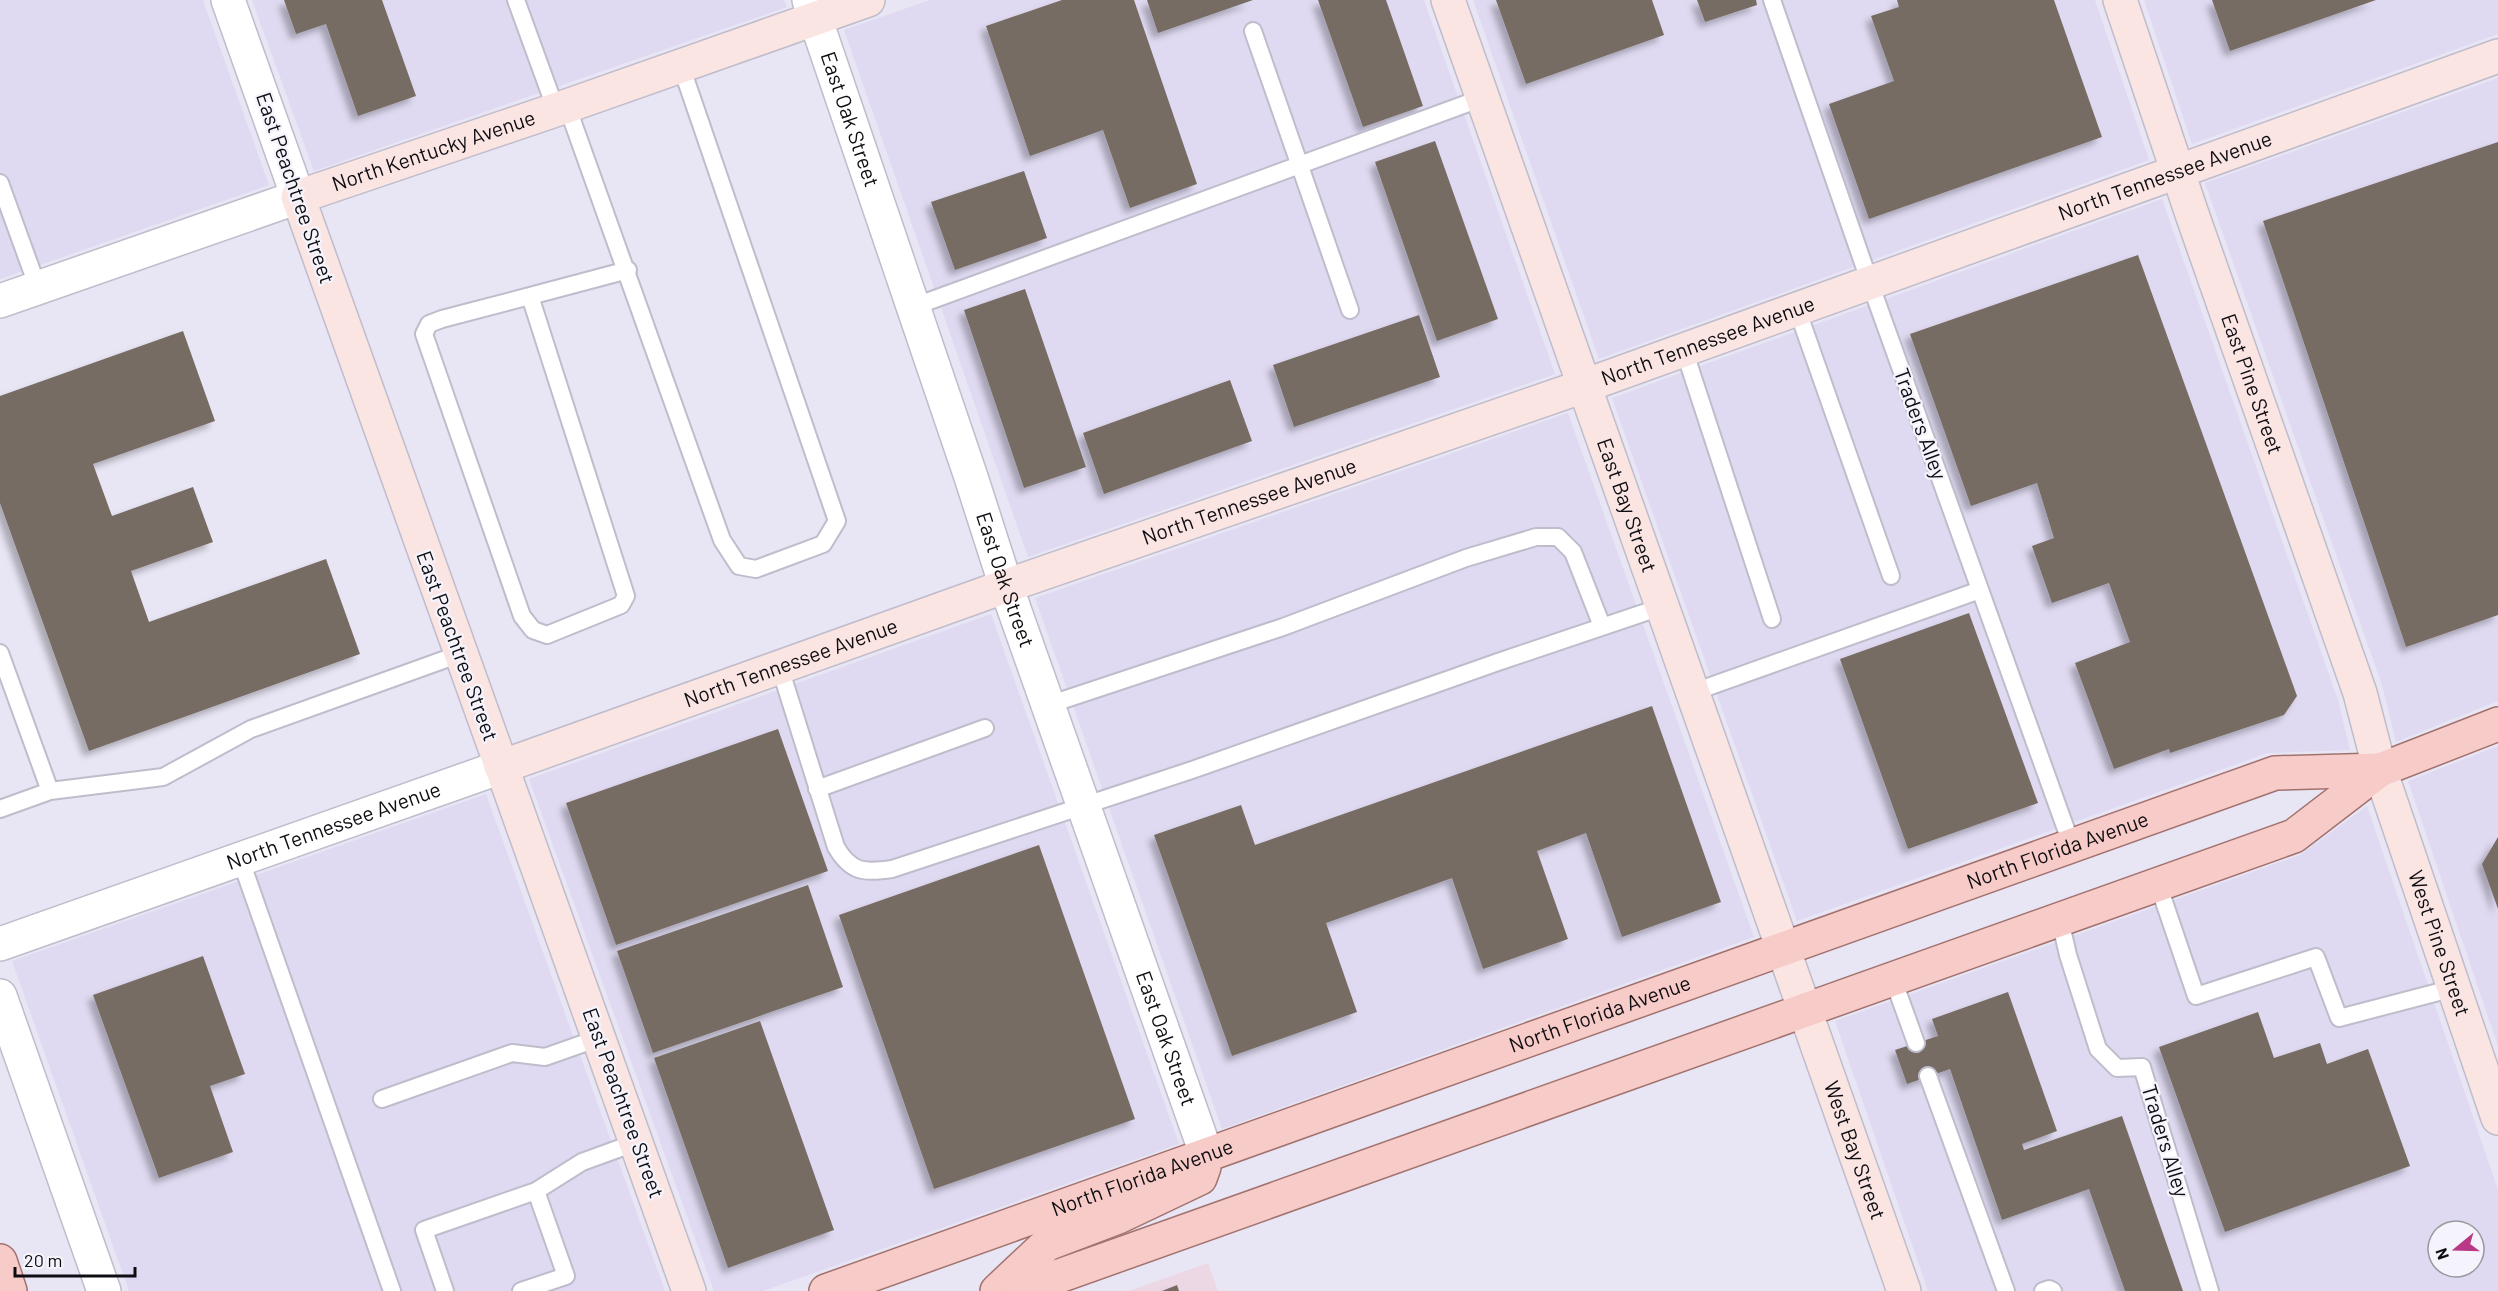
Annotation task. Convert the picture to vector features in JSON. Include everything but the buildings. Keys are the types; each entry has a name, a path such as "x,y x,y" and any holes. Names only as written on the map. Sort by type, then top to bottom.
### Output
{"main road":[{"name":"North Florida Avenue","path":"1017,1291 2294,836 2380,770 2498,724"},
{"name":"North Florida Avenue","path":"826,1291 2275,773 2380,770"},
{"path":"998,1291 1047,1244 1118,1217 1200,1178 1207,1156"},
{"path":"0,1261 10,1291"}],"street":[{"name":"East Peachtree Street","path":"228,0 689,1291"},
{"name":"North Kentucky Avenue","path":"0,301 681,66 812,9 868,0"},
{"name":"East Bay Street","path":"1448,0 1691,693 1806,1010"},
{"name":"East Pine Street","path":"2120,0 2177,172 2360,693 2380,770"},
{"name":"East Oak Street","path":"812,9 1006,586 1207,1156"},
{"name":"North Tennessee Avenue","path":"0,944 1006,586 1584,386 2498,56"},
{"name":"West Pine Street","path":"2380,770 2498,1118"},
{"path":"0,996 104,1291"},
{"name":"West Bay Street","path":"1806,1010 1904,1291"}],"lane":[{"path":"516,0 628,270 722,540 739,566 756,569 823,544 837,522 681,66"},
{"name":"Traders Alley","path":"1772,0 1870,283 2072,846"},
{"path":"1253,31 1350,310"},
{"path":"913,306 1482,98"},
{"path":"0,183 38,288"},
{"path":"530,296 626,596 621,605 547,634 533,630 522,616 424,334 429,324 442,319 628,270"},
{"path":"1797,309 1891,576"},
{"path":"1684,350 1772,620"},
{"path":"1048,705 1283,627 1466,558 1536,537 1558,537 1573,552 1602,626"},
{"path":"1691,693 1980,590"},
{"path":"780,668 836,847 843,859 862,871 892,869 1084,807 1661,607"},
{"path":"0,653 50,791"},
{"path":"0,809 50,791 164,777 251,729 460,654"},
{"path":"817,789 985,728"},
{"path":"240,858 392,1291"},
{"path":"2158,884 2196,996 2316,957 2339,1018 2454,988"},
{"name":"Traders Alley","path":"2060,920 2068,955 2098,1050 2117,1068 2142,1066 2210,1291"},
{"path":"1893,979 1916,1043"},
{"path":"382,1099 512,1053 545,1057 599,1038"},
{"path":"1928,1076 2006,1291"},
{"path":"445,1291 424,1230 536,1191 582,1162 637,1142"},
{"path":"521,1291 566,1276 536,1191"},
{"path":"2043,1291 2049,1289 2053,1291"}],"shaded area":[{"path":"0,0 203,0 269,185 0,279"},
{"path":"252,0 784,0 787,7 314,171"},
{"path":"930,0 1424,0 1555,374 1028,557 844,30"},
{"path":"1473,0 2095,0 2149,160 1599,359"},
{"path":"2144,0 2498,0 2498,34 2192,144"},
{"path":"2498,78 2498,701 2396,742 2382,685 2205,183"},
{"path":"2162,199 2338,700 2350,750 2268,753 1797,921 1612,398"},
{"path":"1568,413 1754,937 1222,1129 1035,598"},
{"path":"991,614 1179,1144 763,1291 714,1291 529,779"},
{"path":"2498,746 2498,1046 2408,781"},
{"path":"486,794 665,1291 129,1291 12,961"},
{"path":"2367,806 2498,1190 2498,1291 1928,1291 1835,1021 2300,855"},
{"path":"1208,1263 1218,1291 1129,1291"}]}
